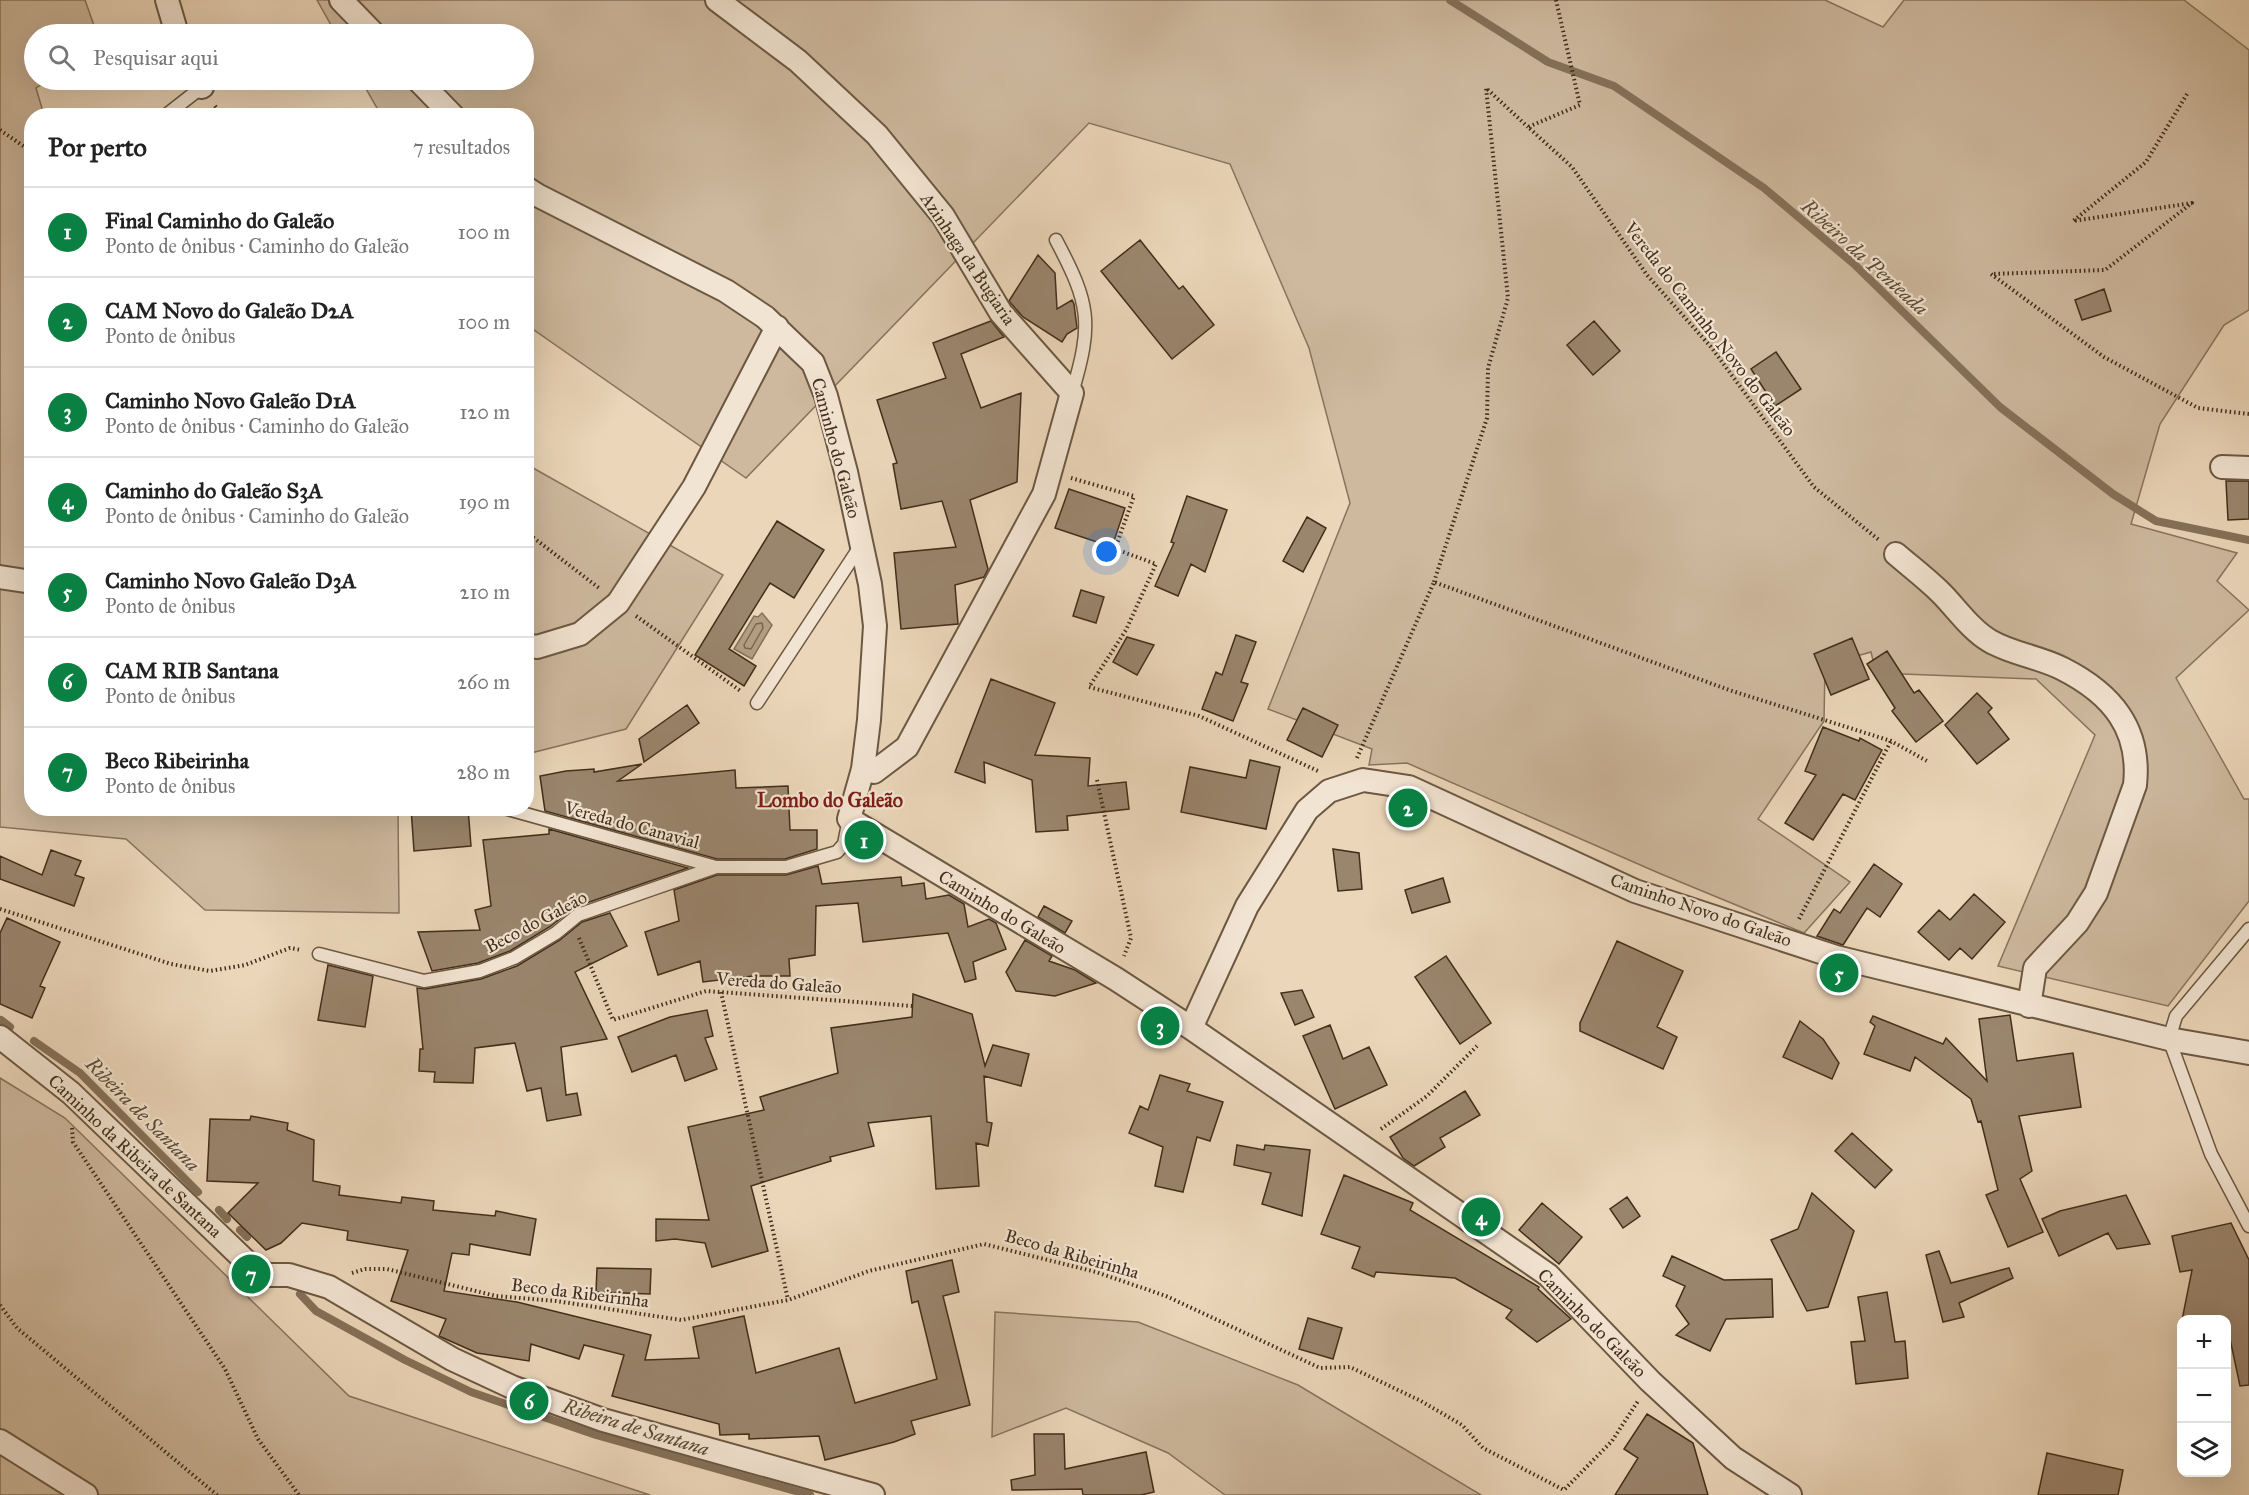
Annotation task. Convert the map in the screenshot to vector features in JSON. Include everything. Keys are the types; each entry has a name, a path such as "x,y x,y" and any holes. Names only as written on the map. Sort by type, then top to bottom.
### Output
{"street":[{"path":"167,0 174,24"},
{"path":"341,0 364,24"},
{"name":"Azinhaga da Bugiaria","path":"717,0 798,62 877,135 943,216 1001,313 1072,393"},
{"path":"428,90 445,108"},
{"name":"Caminho do Galeão","path":"534,193 726,291 777,327 813,363 826,396 861,544 875,626 869,720 863,769 849,819 1116,980 1191,1028 1548,1275 1650,1381 1733,1458 1790,1495"},
{"path":"534,646 580,634 618,603 694,487 777,327"},
{"path":"863,769 873,772 907,747 1044,494 1072,393"},
{"path":"2222,467 2249,468"},
{"path":"1896,554 1940,592 1990,641 2064,669 2106,699 2118,710 2127,724 2137,769 2135,785 2096,893 2077,923 2047,952 2035,968 2029,1006"},
{"path":"0,577 24,581"},
{"name":"Caminho Novo do Galeão","path":"1191,1028 1247,906 1307,810 1329,791 1363,780 1409,787 1635,891 1836,957 2169,1039 2249,1053"},
{"name":"Caminho da Ribeira de Santana","path":"0,1037 71,1093 254,1269 269,1275 289,1275 329,1287 452,1359 512,1387 603,1420 873,1495"},
{"path":"0,1441 86,1495"}],"lane":[{"path":"173,108 192,90"},
{"path":"1056,240 1078,281 1087,317 1084,354 1072,393"},
{"path":"757,704 861,544"},
{"name":"Vereda do Canavial","path":"533,816 716,867"},
{"name":"Beco do Galeão","path":"319,954 424,981 480,971 514,957 556,933 578,915 716,867 786,867 837,852 844,844 849,819"},
{"path":"2249,928 2176,1016 2169,1039 2211,1154 2249,1227"}],"path":[{"path":"1528,127 1580,105 1556,0"},
{"name":"Vereda do Caminho Novo do Galeão","path":"1434,582 1487,418 1488,368 1508,298 1486,88 1572,167 1647,275 1712,347 1814,488 1896,554"},
{"path":"2187,94 2146,162 2073,220 2192,203 2105,270 1991,274 2115,363 2198,408 2249,414"},
{"path":"0,130 24,146"},
{"path":"1050,472 1134,496 1115,549 1156,564 1126,630 1089,687 1199,716 1346,784 1434,582 1729,690 1891,741 1927,761"},
{"path":"534,538 618,603 757,704"},
{"path":"1787,941 1891,741"},
{"path":"1097,780 1131,938 1116,980"},
{"path":"0,909 171,964 210,971 245,964 290,948"},
{"name":"Vereda do Galeão","path":"572,920 613,1020 706,991 912,1006"},
{"path":"721,992 788,1300"},
{"path":"1361,1144 1426,1096 1477,1046"},
{"path":"71,1125 73,1142 225,1369 258,1439 299,1495"},
{"name":"Beco da Ribeirinha","path":"329,1287 345,1275 365,1269 387,1269 496,1296 556,1301 681,1320 788,1300 869,1271 984,1244 1096,1272 1166,1296 1320,1368 1350,1367 1422,1401 1462,1425 1483,1448 1564,1490 1612,1441 1650,1381"},
{"path":"0,1305 17,1328 217,1495"}],"shaded area":[{"path":"0,0 85,0 93,24 24,24 24,90 37,90 42,108 24,108 24,816 398,816 399,913 205,910 126,839 0,827"},
{"path":"317,0 1825,0 1883,27 1904,0 2184,0 2249,50 2249,310 2224,325 2160,424 2131,524 2237,553 2217,581 2249,610 2176,678 2244,799 2249,799 2249,901 2168,1006 1998,966 2095,735 2036,679 1876,673 1871,652 1825,665 1824,721 1758,819 1850,882 1804,933 1661,874 1407,763 1369,765 1372,749 1268,709 1350,503 1309,348 1230,164 1089,123 746,478 534,330 534,108 377,108 367,90 534,90 534,24 330,24"},
{"path":"534,469 723,575 626,729 534,752"},
{"path":"0,1078 65,1118 349,1396 650,1495 0,1495"},
{"path":"995,1312 1138,1322 1298,1385 1481,1495 1225,1495 1168,1453 1066,1408 992,1437"}],"water":[{"path":"762,613 772,625 752,659 734,649 754,616 758,617"}],"building":[{"path":"1140,240 1179,289 1183,286 1214,325 1172,359 1101,271"},
{"path":"1038,255 1055,273 1057,309 1072,300 1074,304 1077,328 1067,334 1062,342 1023,317 1009,301"},
{"path":"2104,289 2111,311 2082,320 2075,300"},
{"path":"991,321 1004,337 961,354 981,408 1021,393 1017,482 970,500 988,569 984,577 955,585 958,624 901,629 894,553 956,547 942,501 901,509 893,464 897,463 877,400 946,378 933,343"},
{"path":"1594,321 1620,351 1593,375 1567,345"},
{"path":"1776,352 1801,389 1775,406 1751,369"},
{"path":"2226,481 2249,481 2249,519 2228,520"},
{"path":"1069,489 1125,508 1112,547 1055,528"},
{"path":"1187,496 1227,510 1205,572 1191,564 1178,596 1155,586 1174,543 1171,542"},
{"path":"1307,517 1326,528 1303,572 1283,561"},
{"path":"777,521 824,550 794,598 770,583 729,649 756,666 744,686 695,655"},
{"path":"1081,590 1104,597 1096,623 1073,616"},
{"path":"1236,635 1256,642 1241,682 1248,684 1233,721 1202,709 1216,672 1222,675"},
{"path":"1127,637 1154,645 1137,675 1113,662"},
{"path":"1852,638 1869,679 1831,695 1814,654"},
{"path":"1887,651 1914,693 1919,690 1943,721 1916,742 1892,711 1895,708 1867,664"},
{"path":"991,679 1055,703 1035,755 1090,758 1088,786 1126,782 1129,809 1067,816 1068,830 1036,832 1032,780 984,762 985,783 955,772"},
{"path":"1977,693 1992,708 1988,712 2009,739 1977,764 1945,725"},
{"path":"687,705 699,723 644,762 639,739"},
{"path":"1303,708 1338,725 1322,757 1287,740"},
{"path":"1823,727 1859,741 1860,738 1882,750 1855,800 1843,794 1813,840 1785,823 1816,775 1805,771"},
{"path":"1250,760 1280,767 1266,829 1181,812 1190,767 1246,778"},
{"path":"642,764 618,781 735,770 736,788 788,786 790,830 817,830 817,849 785,859 717,859 545,811 540,776 566,771 594,769 594,772"},
{"path":"412,816 469,816 471,846 414,851"},
{"path":"549,829 688,868 575,907 551,926 510,951 478,963 432,971 418,932 480,930 475,910 491,906 483,840 549,834"},
{"path":"1333,849 1359,853 1362,889 1338,891"},
{"path":"51,850 81,861 75,875 84,878 74,906 0,879 0,856 42,875"},
{"path":"1874,864 1902,884 1880,917 1867,908 1843,945 1817,936 1834,909 1840,913"},
{"path":"818,866 822,884 901,877 902,886 924,883 926,899 949,895 964,904 968,927 989,919 996,923 1006,949 973,962 976,979 965,982 948,933 863,942 858,903 816,906 815,955 789,959 790,976 753,976 703,982 700,961 658,975 645,932 679,921 674,890 717,875 786,875"},
{"path":"1443,878 1450,902 1412,913 1405,890"},
{"path":"1974,894 2005,922 1972,959 1960,948 1949,960 1918,932 1939,910 1950,920"},
{"path":"1044,906 1072,921 1065,933 1038,917"},
{"path":"610,913 627,946 575,972 607,1039 561,1047 566,1095 577,1093 581,1115 547,1121 541,1088 527,1091 515,1043 475,1048 473,1083 434,1082 435,1072 419,1071 420,1049 423,1049 417,988 425,989 481,979 517,966 560,940 582,922"},
{"path":"7,918 60,942 40,986 45,988 32,1018 0,1004 0,933"},
{"path":"1025,940 1052,956 1049,961 1075,970 1096,983 1055,996 1016,991 1006,972"},
{"path":"1617,941 1683,971 1657,1027 1677,1037 1663,1069 1580,1031 1580,1023"},
{"path":"1446,956 1491,1023 1460,1044 1415,977"},
{"path":"328,965 373,976 365,1027 318,1020"},
{"path":"1302,990 1314,1017 1295,1025 1281,993"},
{"path":"913,994 972,1014 985,1066 993,1045 1029,1054 1021,1086 984,1076 987,1122 992,1123 988,1146 976,1143 979,1186 936,1189 931,1116 868,1123 874,1146 830,1157 831,1161 751,1186 768,1251 712,1267 705,1243 675,1239 656,1241 656,1219 709,1220 688,1127 764,1110 760,1097 838,1073 831,1028 912,1017"},
{"path":"707,1010 713,1036 705,1038 717,1069 685,1081 676,1055 632,1072 618,1037 670,1017"},
{"path":"2010,1015 2017,1061 2073,1053 2081,1107 2019,1116 2032,1171 2020,1179 2043,1232 2008,1247 1986,1195 1998,1190 1981,1121 1978,1122 1971,1099 1915,1057 1910,1071 1864,1054 1875,1026 1870,1022 1873,1016 1943,1044 1946,1038 1987,1081 1979,1019"},
{"path":"1800,1021 1823,1039 1839,1063 1832,1079 1783,1057"},
{"path":"1330,1025 1343,1059 1369,1047 1387,1085 1335,1109 1303,1036"},
{"path":"1160,1075 1190,1084 1187,1091 1223,1102 1210,1141 1197,1137 1183,1192 1155,1186 1163,1147 1129,1133 1140,1106 1148,1110"},
{"path":"1465,1091 1480,1115 1440,1138 1445,1147 1414,1166 1403,1158 1390,1137"},
{"path":"251,1116 288,1123 287,1130 314,1140 313,1181 340,1186 339,1195 401,1203 402,1197 434,1201 433,1210 495,1216 496,1211 536,1219 530,1255 470,1244 469,1255 452,1253 444,1291 517,1302 651,1335 645,1360 699,1358 693,1327 744,1316 756,1373 839,1348 855,1403 937,1379 918,1301 912,1303 906,1271 952,1260 959,1292 943,1296 970,1405 911,1421 915,1434 894,1442 825,1460 819,1436 749,1439 749,1434 720,1435 719,1424 612,1396 624,1355 584,1345 579,1359 531,1344 529,1361 477,1353 439,1336 446,1319 391,1301 408,1250 347,1240 348,1231 302,1223 281,1243 266,1250 228,1213 258,1183 207,1181 210,1119 250,1120"},
{"path":"1852,1133 1892,1170 1875,1188 1835,1151"},
{"path":"1237,1145 1264,1150 1265,1145 1310,1150 1302,1216 1262,1204 1271,1173 1234,1165"},
{"path":"1344,1175 1413,1203 1410,1210 1539,1287 1538,1289 1571,1319 1537,1342 1506,1318 1512,1310 1455,1278 1376,1272 1374,1277 1352,1268 1360,1247 1321,1234"},
{"path":"1812,1193 1854,1231 1828,1307 1807,1311 1771,1240 1798,1229"},
{"path":"2126,1195 2150,1244 2117,1249 2108,1233 2059,1256 2042,1219 2060,1211"},
{"path":"1627,1197 1640,1216 1623,1228 1610,1209"},
{"path":"1542,1203 1582,1237 1559,1264 1519,1230"},
{"path":"2231,1223 2249,1260 2249,1385 2240,1386 2231,1344 2231,1315 2183,1315 2192,1270 2180,1272 2172,1236"},
{"path":"1939,1251 1951,1283 2009,1268 2013,1278 1959,1303 1964,1317 1943,1322 1926,1255"},
{"path":"1672,1256 1724,1280 1772,1279 1773,1317 1726,1319 1710,1351 1676,1335 1689,1324 1676,1306 1685,1286 1663,1276"},
{"path":"597,1268 651,1269 650,1294 596,1292"},
{"path":"1887,1292 1895,1342 1905,1341 1908,1378 1856,1384 1851,1342 1865,1341 1858,1297"},
{"path":"1308,1318 1342,1328 1333,1359 1299,1349"},
{"path":"1647,1414 1693,1443 1708,1495 1615,1495 1638,1458 1624,1449"},
{"path":"1034,1434 1064,1434 1065,1469 1146,1452 1154,1492 1141,1495 1083,1495 1082,1489 1012,1490 1011,1480 1035,1475"},
{"path":"2047,1453 2123,1470 2118,1495 2038,1495"}],"waterway":[{"name":"Ribeiro da Penteada","path":"1450,0 1548,62 1614,86 1764,188 1854,264 2000,407 2113,494 2156,521 2249,540"},
{"name":"Ribeira de Santana","path":"1,1020 10,1027"},
{"name":"Ribeira de Santana","path":"34,1041 80,1073 198,1192"},
{"name":"Ribeira de Santana","path":"219,1210 227,1219"},
{"name":"Ribeira de Santana","path":"240,1230 247,1237"},
{"name":"Ribeira de Santana","path":"300,1294 316,1311 405,1360 471,1392 596,1435 810,1495"}],"place":[{"name":"CAM Novo do Galeão D2A","path":"1408,808"},
{"name":"Final Caminho do Galeão","path":"864,840"},
{"name":"Caminho Novo Galeão D3A","path":"1839,973"},
{"name":"Caminho Novo Galeão D1A","path":"1160,1026"},
{"name":"Caminho do Galeão S3A","path":"1481,1217"},
{"name":"Beco Ribeirinha","path":"251,1274"},
{"name":"CAM RIB Santana","path":"529,1401"}],"district":[{"name":"Lombo do Galeão","path":"830,800"}]}
